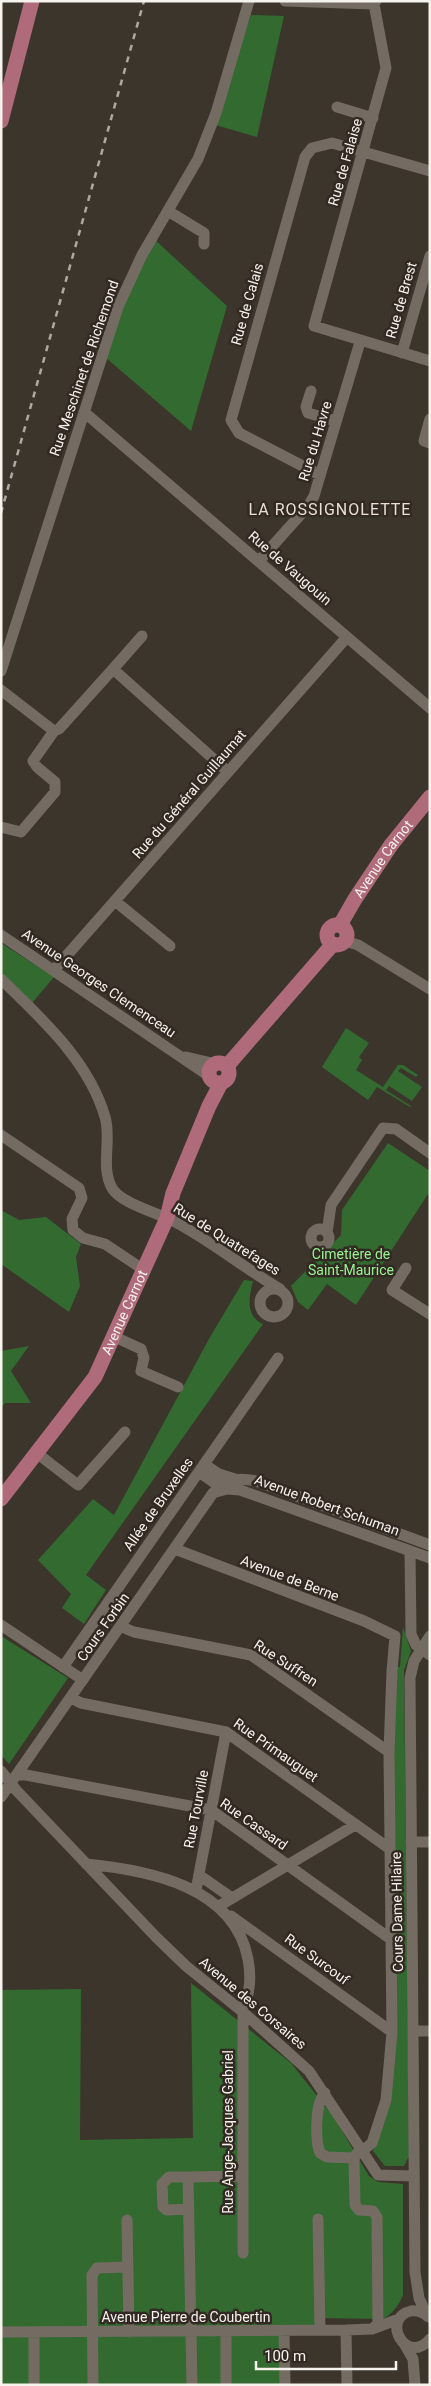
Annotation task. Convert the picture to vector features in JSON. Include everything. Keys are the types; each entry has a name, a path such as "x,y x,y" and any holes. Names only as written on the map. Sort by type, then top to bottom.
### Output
{"main road":[{"path":"1,121 32,1"},
{"name":"Avenue Carnot","path":"1,1499 38,1454 95,1377 115,1337 167,1218 173,1193 209,1106 217,1074 339,942 347,931 340,925 351,904 386,853 430,797"}],"street":[{"name":"Rue Meschinet de Richemond","path":"1,671 118,307 142,255 198,159 216,113 248,1"},
{"path":"285,1 375,3"},
{"name":"Rue de Falaise","path":"360,342 314,326 386,68 375,3"},
{"path":"337,107 373,118"},
{"name":"Rue de Calais","path":"320,476 239,433 232,425 231,416 305,157 312,148 327,143 430,171"},
{"path":"168,210 204,233 204,244"},
{"name":"Rue de Brest","path":"402,353 430,256"},
{"path":"360,342 430,361"},
{"name":"Rue du Havre","path":"259,561 309,504 320,476 360,342"},
{"path":"311,391 306,407 308,413 336,421"},
{"name":"Rue de Vaugouin","path":"84,412 430,708"},
{"path":"430,419 424,441 430,443"},
{"path":"1,827 21,832 55,792 55,782 37,768 33,761 54,731 59,729 142,636"},
{"name":"Rue du Général Guillaumat","path":"54,970 347,637"},
{"path":"113,669 228,772"},
{"path":"1,690 54,731"},
{"path":"115,901 170,946"},
{"name":"Avenue Georges Clemenceau","path":"1,935 179,1055 217,1074"},
{"path":"339,942 358,945 430,989"},
{"name":"Rue de Quatrefages","path":"1,979 46,1024 70,1053 94,1090 106,1118 107,1164 112,1188 122,1197 167,1218 280,1290"},
{"path":"327,1233 331,1205 383,1128 391,1127 430,1153"},
{"path":"1,1134 79,1188 82,1198 72,1219 73,1230 83,1238 105,1244 144,1270"},
{"path":"406,1268 392,1290 430,1314"},
{"path":"115,1337 141,1349 144,1358 141,1371 178,1388"},
{"name":"Allée de Bruxelles","path":"63,1667 278,1358"},
{"path":"38,1454 78,1485 125,1432"},
{"path":"201,1468 235,1479"},
{"path":"201,1468 216,1490"},
{"name":"Avenue Robert Schuman","path":"216,1490 235,1479 256,1481 430,1545"},
{"name":"Avenue Robert Schuman","path":"216,1490 240,1490 430,1558"},
{"name":"Cours Forbin","path":"14,1780 216,1490"},
{"name":"Avenue de Berne","path":"175,1549 364,1621 395,1636"},
{"path":"410,1551 410,1628 414,1642 426,1652"},
{"path":"1,1625 83,1680"},
{"name":"Rue Suffren","path":"122,1627 134,1632 251,1655 390,1752"},
{"name":"Cours Dame Hilaire","path":"359,2152 372,2143 386,2100 392,2032 390,1695 395,1636"},
{"name":"Cours Dame Hilaire","path":"413,2176 410,1673 426,1652 430,1636"},
{"name":"Rue Primauguet","path":"71,1698 81,1703 226,1732 390,1849"},
{"name":"Rue Tourville","path":"196,1890 226,1732"},
{"name":"Avenue des Corsaires","path":"1,1771 14,1780 86,1864 186,1966 242,2011 309,2071 325,2094 359,2152 378,2175 413,2176"},
{"name":"Rue Cassard","path":"14,1780 26,1775 211,1810 392,1940"},
{"path":"1,1797 14,1780"},
{"path":"221,1908 232,1898 288,1867 355,1825"},
{"path":"411,1842 430,1842"},
{"name":"Rue Surcouf","path":"86,1864 149,1874 196,1890 392,2032"},
{"path":"109,1888 118,1868"},
{"path":"199,1875 232,1898"},
{"name":"Rue Ange-Jacques Gabriel","path":"221,1908 243,1943 248,1955 250,1977 246,2001 242,2011 243,2252"},
{"path":"243,1943 254,1932"},
{"path":"413,2031 430,2031"},
{"path":"325,2094 321,2097 318,2106 320,2153 327,2157 359,2152 355,2205 359,2210 376,2213 378,2324 372,2329"},
{"path":"189,2209 167,2210 163,2207 162,2184 169,2177 243,2176"},
{"path":"413,2176 415,2272 419,2298 428,2317"},
{"path":"188,2177 192,2385"},
{"path":"318,2219 320,2330"},
{"path":"127,2220 129,2332"},
{"path":"93,2385 94,2270 97,2268 128,2267"},
{"path":"415,2272 411,2298 401,2317 397,2333 413,2359 416,2385"},
{"name":"Avenue Pierre de Coubertin","path":"1,2332 346,2330 372,2329 418,2311 428,2317"},
{"name":"Avenue Pierre de Coubertin","path":"372,2329 403,2343"},
{"path":"346,2330 347,2385"},
{"path":"284,2331 285,2385"},
{"path":"34,2332 34,2385"},
{"path":"226,2332 226,2385"},
{"path":"403,2343 416,2347 428,2341"},
{"path":"416,2385 428,2341"}],"green space":[{"path":"251,15 284,16 257,137 212,124"},
{"path":"155,240 227,306 191,431 105,357 123,306"},
{"path":"1,943 54,977 32,1003 1,972"},
{"path":"346,1028 369,1043 359,1057 362,1060 356,1070 383,1087 398,1065 403,1065 418,1075 416,1077 401,1068 398,1071 422,1087 412,1101 389,1086 386,1090 410,1107 377,1087 368,1100 322,1067"},
{"name":"Cimetière de Saint-Maurice","path":"388,1143 430,1171 430,1191 356,1305 327,1284 308,1310 298,1302 291,1286 341,1235 342,1210"},
{"path":"1,1210 19,1220 46,1217 81,1244 76,1257 80,1286 69,1312 1,1264"},
{"path":"244,1280 253,1281 250,1293 251,1311 257,1321 263,1324 86,1575 106,1590 84,1624 62,1608 71,1594 38,1560 93,1499 114,1515 210,1337"},
{"path":"29,1346 11,1371 31,1403 5,1403 1,1408 1,1351"},
{"path":"403,1627 411,1651 404,1670 409,2156 404,2166 385,2166 373,2151 391,2096 393,1692 396,1667 400,1667"},
{"path":"1,1636 68,1678 9,1764 1,1755"},
{"path":"191,1983 291,2063 333,2116 369,2176 378,2182 403,2184 403,2295 393,2311 383,2319 320,2318 320,2325 285,2325 285,2385 1,2385 1,1990 81,1989 80,2140 193,2138"}],"railway":[{"path":"1,513 144,1"}],"district":[{"name":"LA ROSSIGNOLETTE","path":"330,509"}]}
